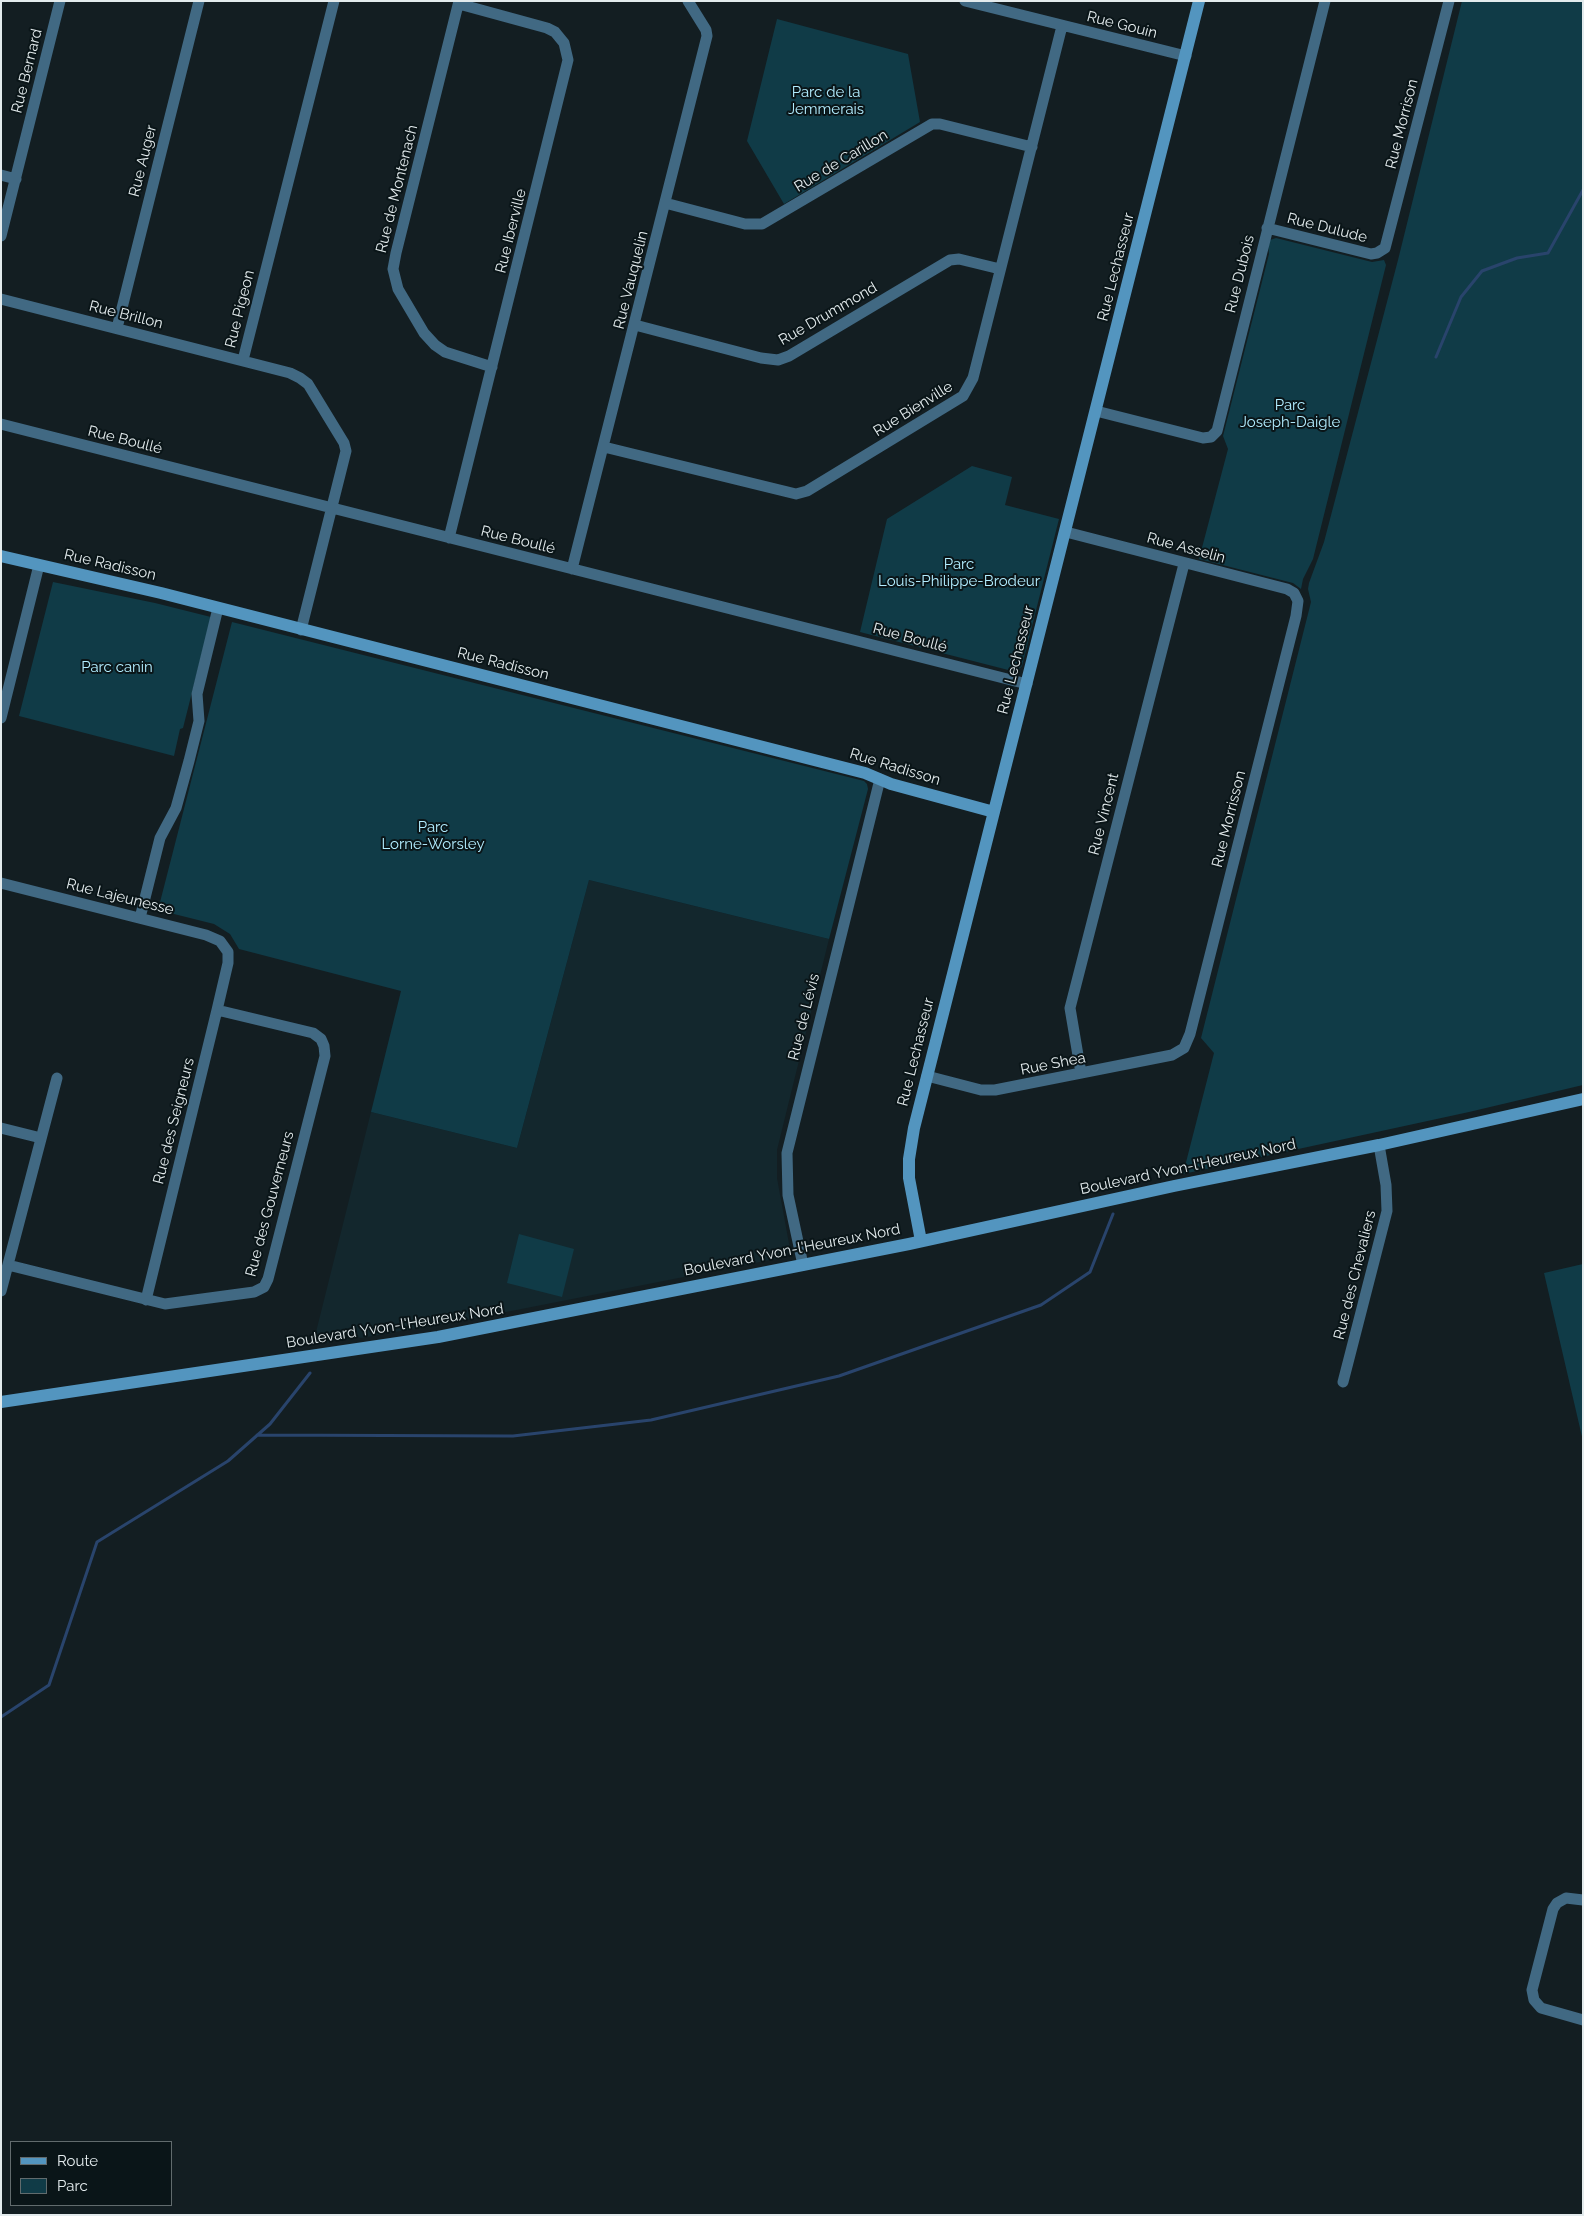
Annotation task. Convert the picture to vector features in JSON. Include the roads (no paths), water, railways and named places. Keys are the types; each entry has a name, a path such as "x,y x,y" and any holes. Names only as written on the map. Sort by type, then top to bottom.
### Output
{"street":[{"name":"Rue Bernard","path":"1,236 60,1"},
{"name":"Rue Auger","path":"117,328 199,1"},
{"name":"Rue Pigeon","path":"301,630 345,455 345,447 341,437 304,380 290,373 243,360 334,1"},
{"name":"Rue Vauquelin","path":"572,569 707,36 688,1"},
{"name":"Rue Gouin","path":"965,1 1186,56"},
{"name":"Rue Lechasseur","path":"921,1241 911,1192 909,1159 914,1128 1199,1"},
{"name":"Rue Dubois","path":"1096,411 1203,438 1209,438 1216,433 1325,1"},
{"name":"Rue Morrison","path":"1380,252 1387,242 1449,1"},
{"name":"Rue Iberville","path":"449,538 567,70 568,55 561,39 547,28 459,2"},
{"name":"Rue de Montenach","path":"459,2 393,269 398,289 424,333 435,345 445,352 492,366"},
{"name":"Rue Bienville","path":"604,447 785,493 803,493 953,403 966,393 973,378 1062,26"},
{"name":"Rue de Carillon","path":"665,203 745,224 762,224 932,124 938,123 1032,147"},
{"path":"1,175 16,179"},
{"name":"Rue Dulude","path":"1267,228 1368,254 1380,252"},
{"name":"Rue Drummond","path":"635,325 761,358 778,360 789,356 950,260 962,259 1000,269"},
{"name":"Rue Brillon","path":"1,299 243,360"},
{"name":"Rue Boullé","path":"1,424 1027,684"},
{"name":"Rue Asselin","path":"1066,532 1184,564 1287,589 1296,596"},
{"name":"Rue Radisson","path":"1,556 218,608 846,768 891,784 994,812"},
{"name":"Rue Vincent","path":"1081,1074 1070,1008 1184,564"},
{"path":"1,718 39,565"},
{"name":"Rue Morrisson","path":"1184,1048 1192,1024 1296,616 1298,604 1296,596"},
{"path":"140,918 160,838 176,808 189,761 199,721 197,694 218,608"},
{"name":"Rue de Lévis","path":"803,1265 788,1195 787,1153 880,779"},
{"name":"Rue Lajeunesse","path":"1,883 211,936 220,941 227,949"},
{"name":"Rue des Seigneurs","path":"146,1300 218,1010 228,963 227,949"},
{"name":"Rue des Gouverneurs","path":"8,1265 168,1304 254,1292 264,1287 268,1279 322,1066 324,1046 316,1034 218,1010"},
{"name":"Rue Shea","path":"927,1076 988,1091 1172,1056 1184,1048"},
{"path":"1,1291 57,1078"},
{"name":"Boulevard Yvon-l'Heureux Nord","path":"1,1402 438,1337 921,1241 1181,1184 1379,1145 1583,1099"},
{"path":"1,1128 41,1138"},
{"name":"Rue des Chevaliers","path":"1343,1382 1387,1211 1386,1185 1379,1145"},
{"path":"1583,1900 1566,1898 1560,1901 1554,1909 1532,1990 1534,2000 1541,2008 1583,2020"}],"waterway":[{"path":"1436,357 1461,297 1482,271 1517,258 1548,253 1583,190"},
{"path":"257,1435 513,1436 651,1420 839,1376 1041,1305 1090,1272 1113,1214"},
{"path":"1,1717 49,1685 97,1542 228,1461 270,1424 310,1373"}],"park label":[{"name":"Parc de la Jemmerais","path":"826,100"},
{"name":"Parc Joseph-Daigle","path":"1290,414"},
{"name":"Parc Louis-Philippe-Brodeur","path":"959,572"},
{"name":"Parc canin","path":"117,667"},
{"name":"Parc Lorne-Worsley","path":"433,836"}]}
